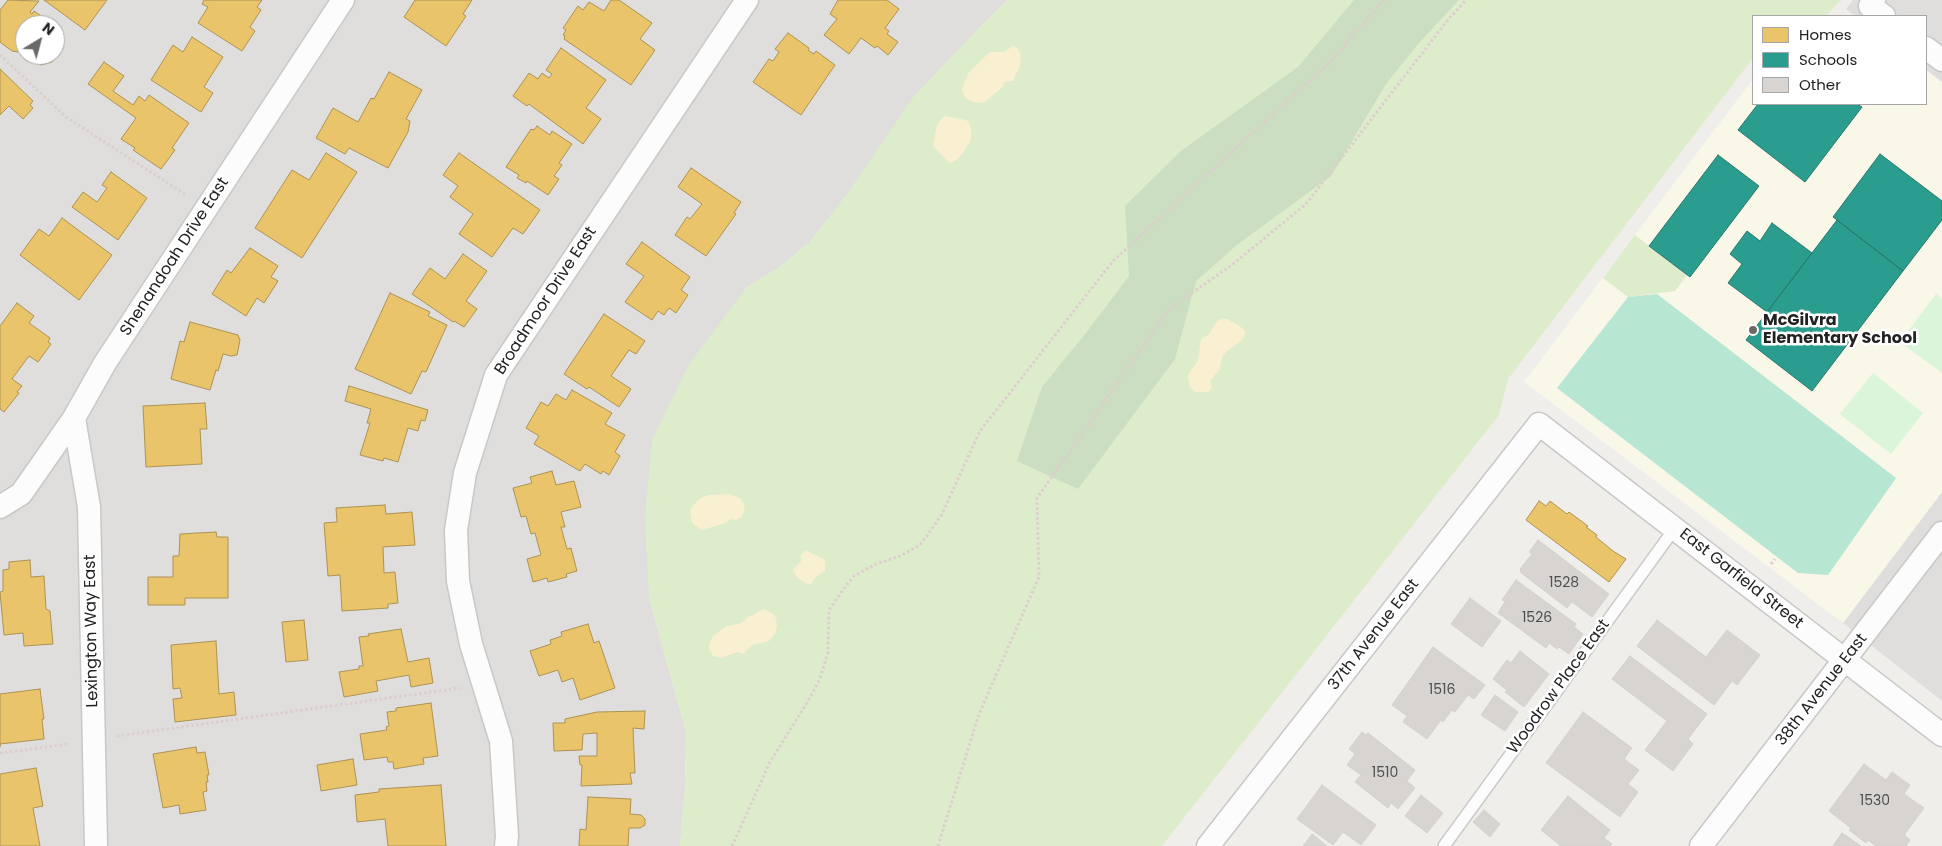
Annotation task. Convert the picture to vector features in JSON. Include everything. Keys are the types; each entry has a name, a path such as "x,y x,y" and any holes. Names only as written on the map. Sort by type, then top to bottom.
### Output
{"street":[{"name":"Shenandoah Drive East","path":"0,507 21,494 74,418 105,363 343,0"},
{"name":"Broadmoor Drive East","path":"506,846 501,741 471,644 458,581 456,530 465,472 496,375 747,0"},
{"path":"1927,49 1942,60"},
{"name":"Lexington Way East","path":"74,418 89,507 96,846"},
{"name":"East Garfield Street","path":"1540,424 1942,735"},
{"name":"37th Avenue East","path":"1208,846 1540,424"},
{"name":"38th Avenue East","path":"1701,846 1942,533"}],"lane":[{"name":"Woodrow Place East","path":"1444,846 1674,528"}],"path":[{"path":"732,846 770,762 820,679 828,652 829,610 854,576 876,564 900,556 920,545 941,516 980,431 1112,261 1331,61 1384,0"},
{"path":"938,846 979,714 1039,577 1037,498 1170,308 1232,265 1266,235 1306,204 1447,21 1466,0"},
{"path":"0,55 66,117 191,198"},
{"path":"1771,564 1775,559"},
{"path":"113,737 467,687"},
{"path":"0,754 71,743"}],"shaded area":[{"path":"0,0 1008,0 976,31 809,243 778,268 746,288 649,598 686,732 685,786 680,846 0,846"},
{"path":"1853,0 1942,0 1942,82 1927,71 1927,15 1854,15 1846,9"},
{"name":"McGilvra Elementary School","path":"1927,71 1942,82 1942,492 1843,623 1524,382 1752,80 1752,105 1927,105"},
{"path":"1942,492 1942,701 1843,623"}],"green space":[{"path":"1008,0 1841,0 1827,15 1752,15 1752,59 1508,379 1499,415 1162,846 680,846 685,786 686,732 649,598 645,518 652,440 689,364 746,288 778,268 809,243 847,194 914,96"},
{"path":"1354,0 1459,0 1418,44 1386,84 1331,176 1238,244 1196,281 1175,359 1078,489 1017,461 1042,387 1129,276 1125,206 1181,151 1298,67"},
{"path":"1635,235 1687,275 1675,291 1628,297 1603,278"},
{"path":"1657,294 1896,478 1828,575 1798,573 1557,388 1628,297"},
{"path":"1936,294 1942,299 1942,373 1900,342"},
{"path":"1873,373 1923,413 1891,454 1840,414"}],"sand":[{"path":"1013,46 1017,48 1021,55 1020,66 1013,81 1005,82 1002,88 983,103 973,102 965,98 962,89 969,72 990,52 1004,52"},
{"path":"944,116 966,120 969,122 971,129 971,140 958,159 951,163 933,146 937,125"},
{"path":"1227,319 1241,327 1245,331 1245,335 1222,358 1220,369 1210,381 1212,388 1208,392 1195,392 1190,388 1188,375 1198,360 1201,339 1209,334 1217,321"},
{"path":"730,494 741,499 745,506 742,517 702,530 692,523 690,511 693,505 701,498 709,495"},
{"path":"805,550 825,560 825,571 816,577 811,584 807,584 797,578 793,570 801,561 801,555"},
{"path":"763,609 772,613 776,618 777,627 775,634 769,641 752,645 743,654 737,652 722,658 713,656 709,649 709,644 713,636 725,627 741,623 749,616"}],"building: Homes":[{"path":"8,0 39,1 30,12 32,14 34,11 40,15 15,15 15,52 0,42 0,10"},
{"path":"44,0 107,0 85,30"},
{"path":"204,0 262,0 257,7 261,10 250,27 255,31 242,51 198,23 208,7 202,4"},
{"path":"415,0 472,0 463,14 466,16 446,46 404,17"},
{"path":"611,0 619,0 652,23 640,39 655,50 631,85 564,39 565,36 563,35 566,30 563,28 578,6 583,10 589,2 604,11"},
{"path":"838,0 887,0 899,9 885,28 889,31 887,34 898,42 888,55 877,46 875,48 861,38 849,54 824,35 837,19 830,14"},
{"path":"788,33 809,48 808,50 814,54 816,51 835,65 801,115 753,82 769,59 773,61 779,52 775,49"},
{"path":"192,37 223,57 204,87 213,93 201,112 151,80 173,45 183,52"},
{"path":"561,48 606,80 586,108 601,119 583,144 529,104 527,106 513,96 529,73 538,79 542,73 549,78 552,74 546,70"},
{"path":"104,62 124,76 113,91 133,105 139,96 145,101 149,95 189,123 172,148 175,150 161,169 133,150 135,148 121,139 136,118 88,84"},
{"path":"0,69 33,101 30,105 33,108 23,119 9,106 0,115"},
{"path":"389,72 422,90 406,119 410,121 408,132 388,168 349,148 345,154 316,138 333,108 358,122 371,98 374,99"},
{"path":"537,126 550,135 552,131 572,144 559,163 562,165 554,176 559,179 548,195 527,181 526,183 517,178 519,175 506,167 531,129 534,130"},
{"path":"326,153 357,172 302,258 255,228 292,170 309,180"},
{"path":"459,153 540,210 523,234 513,228 492,257 459,234 473,214 450,197 458,186 443,175"},
{"path":"691,168 741,202 734,213 736,214 706,256 675,235 687,217 690,219 702,204 678,187"},
{"path":"111,172 147,198 118,240 72,207 83,192 97,202 107,188 102,185"},
{"path":"62,218 112,255 79,300 20,255 39,229 49,236"},
{"path":"642,242 690,277 681,290 688,295 676,313 669,308 664,315 658,311 652,320 625,302 644,276 626,264"},
{"path":"250,248 278,266 271,277 278,281 264,303 257,298 246,316 212,294 227,270 231,273"},
{"path":"463,254 487,271 466,301 477,309 464,327 453,322 412,294 430,268 445,279"},
{"path":"390,293 430,312 428,316 447,325 426,372 422,371 411,394 355,369"},
{"path":"17,303 34,316 29,323 50,338 48,342 51,344 38,362 29,356 12,379 22,386 17,392 19,393 4,412 0,409 0,326"},
{"path":"604,314 645,341 636,354 629,350 611,376 631,389 619,407 589,387 587,389 564,374"},
{"path":"190,322 238,335 240,340 237,355 223,354 210,390 171,379 180,341 184,342"},
{"path":"349,386 428,410 425,421 421,420 418,431 408,428 398,462 384,458 383,461 360,455 370,423 367,423 371,409 345,401"},
{"path":"572,390 612,413 605,424 625,435 615,452 620,456 609,475 603,471 601,474 585,464 580,471 534,444 539,436 526,428 541,402 548,406 556,394 566,400"},
{"path":"205,403 207,429 200,429 202,464 146,467 143,406"},
{"path":"552,471 556,485 574,481 581,507 561,512 565,527 561,527 567,549 571,548 577,571 566,574 567,577 548,582 547,578 533,582 527,559 541,555 535,533 531,534 526,516 521,517 513,488 532,483 530,477"},
{"path":"1539,501 1546,506 1550,501 1567,514 1569,512 1588,526 1586,527 1597,535 1596,537 1626,559 1609,582 1526,520"},
{"path":"385,505 386,514 412,512 415,545 383,547 384,573 395,572 398,603 388,604 388,608 342,611 340,575 328,576 324,523 337,522 336,508"},
{"path":"216,532 217,537 228,537 228,598 185,598 185,605 148,605 148,577 173,577 173,556 179,556 180,534"},
{"path":"30,560 31,577 44,576 46,609 50,611 53,644 24,646 23,633 4,635 0,592 3,591 3,570 9,569 9,562"},
{"path":"304,620 308,660 286,662 282,622"},
{"path":"588,624 594,643 599,641 615,688 580,700 573,678 562,682 558,670 539,676 530,651 551,644 550,640 562,636 561,632"},
{"path":"401,629 408,662 429,658 433,683 411,687 409,675 376,681 378,691 344,697 339,672 359,669 359,666 363,666 359,637"},
{"path":"216,641 219,694 234,692 236,715 175,722 173,699 182,698 180,688 173,689 171,645"},
{"path":"40,689 44,719 42,719 44,739 0,744 0,694"},
{"path":"431,703 438,756 423,758 424,764 394,769 393,762 388,762 387,757 364,760 360,734 387,730 386,727 389,726 387,712 396,711 396,708"},
{"path":"645,711 644,729 633,728 635,773 630,773 632,784 581,786 582,765 580,765 579,756 597,756 597,733 583,734 582,750 554,751 553,723 565,723 565,719 597,712"},
{"path":"196,747 197,753 205,752 209,775 207,775 208,782 206,782 207,791 203,792 206,810 180,814 179,805 163,808 153,754"},
{"path":"353,759 357,785 321,791 317,765"},
{"path":"36,768 43,806 33,808 40,846 0,846 0,774"},
{"path":"441,785 446,846 388,846 385,819 357,822 355,795 379,792 379,789"},
{"path":"588,797 631,799 630,814 641,815 645,819 645,825 640,828 629,828 628,846 579,846 580,829 586,830"}],"building: Schools":[{"path":"1757,105 1859,105 1862,107 1805,182 1738,130"},
{"path":"1880,154 1942,201 1942,220 1903,271 1833,217"},
{"path":"1718,155 1759,186 1690,277 1649,246"},
{"path":"1837,220 1903,271 1812,391 1746,340"},
{"path":"1772,223 1812,253 1767,312 1728,283 1742,264 1730,254 1747,231 1760,241"}],"building: Other":[{"path":"1538,540 1609,594 1592,617 1572,602 1567,608 1520,572 1520,569 1532,554 1529,552"},
{"path":"1516,580 1576,624 1574,627 1583,634 1569,654 1549,643 1546,648 1498,613 1505,602 1502,600"},
{"path":"1470,598 1501,621 1482,647 1451,624"},
{"path":"1657,620 1706,657 1727,630 1760,655 1737,685 1732,681 1714,705 1637,646"},
{"path":"1433,647 1485,685 1474,699 1468,695 1455,712 1452,710 1443,722 1441,720 1427,739 1403,722 1407,716 1392,705"},
{"path":"1520,651 1549,674 1524,707 1505,692 1507,690 1493,679 1507,660 1511,663"},
{"path":"1630,656 1707,714 1688,739 1693,744 1673,771 1645,750 1667,721 1612,679"},
{"path":"1495,695 1518,712 1505,731 1481,715"},
{"path":"1583,712 1632,748 1624,759 1639,770 1628,784 1638,792 1620,817 1546,763"},
{"path":"1362,732 1366,735 1368,733 1415,770 1407,781 1415,788 1398,809 1391,803 1388,808 1355,782 1361,775 1347,765 1355,754 1349,749"},
{"path":"1864,764 1886,780 1892,772 1910,785 1904,794 1924,808 1904,835 1910,840 1906,846 1876,846 1868,840 1866,843 1849,830 1851,828 1829,811"},
{"path":"1322,785 1376,825 1361,845 1343,832 1333,845 1297,819"},
{"path":"1421,795 1443,813 1427,833 1405,816"},
{"path":"1568,796 1610,830 1604,838 1612,844 1610,846 1561,846 1541,830"},
{"path":"1484,810 1500,824 1490,837 1473,822"},
{"path":"1842,833 1861,846 1833,846"},
{"path":"1312,834 1327,846 1303,846"}],"place":[{"name":"McGilvra Elementary School","path":"1753,330"}]}
